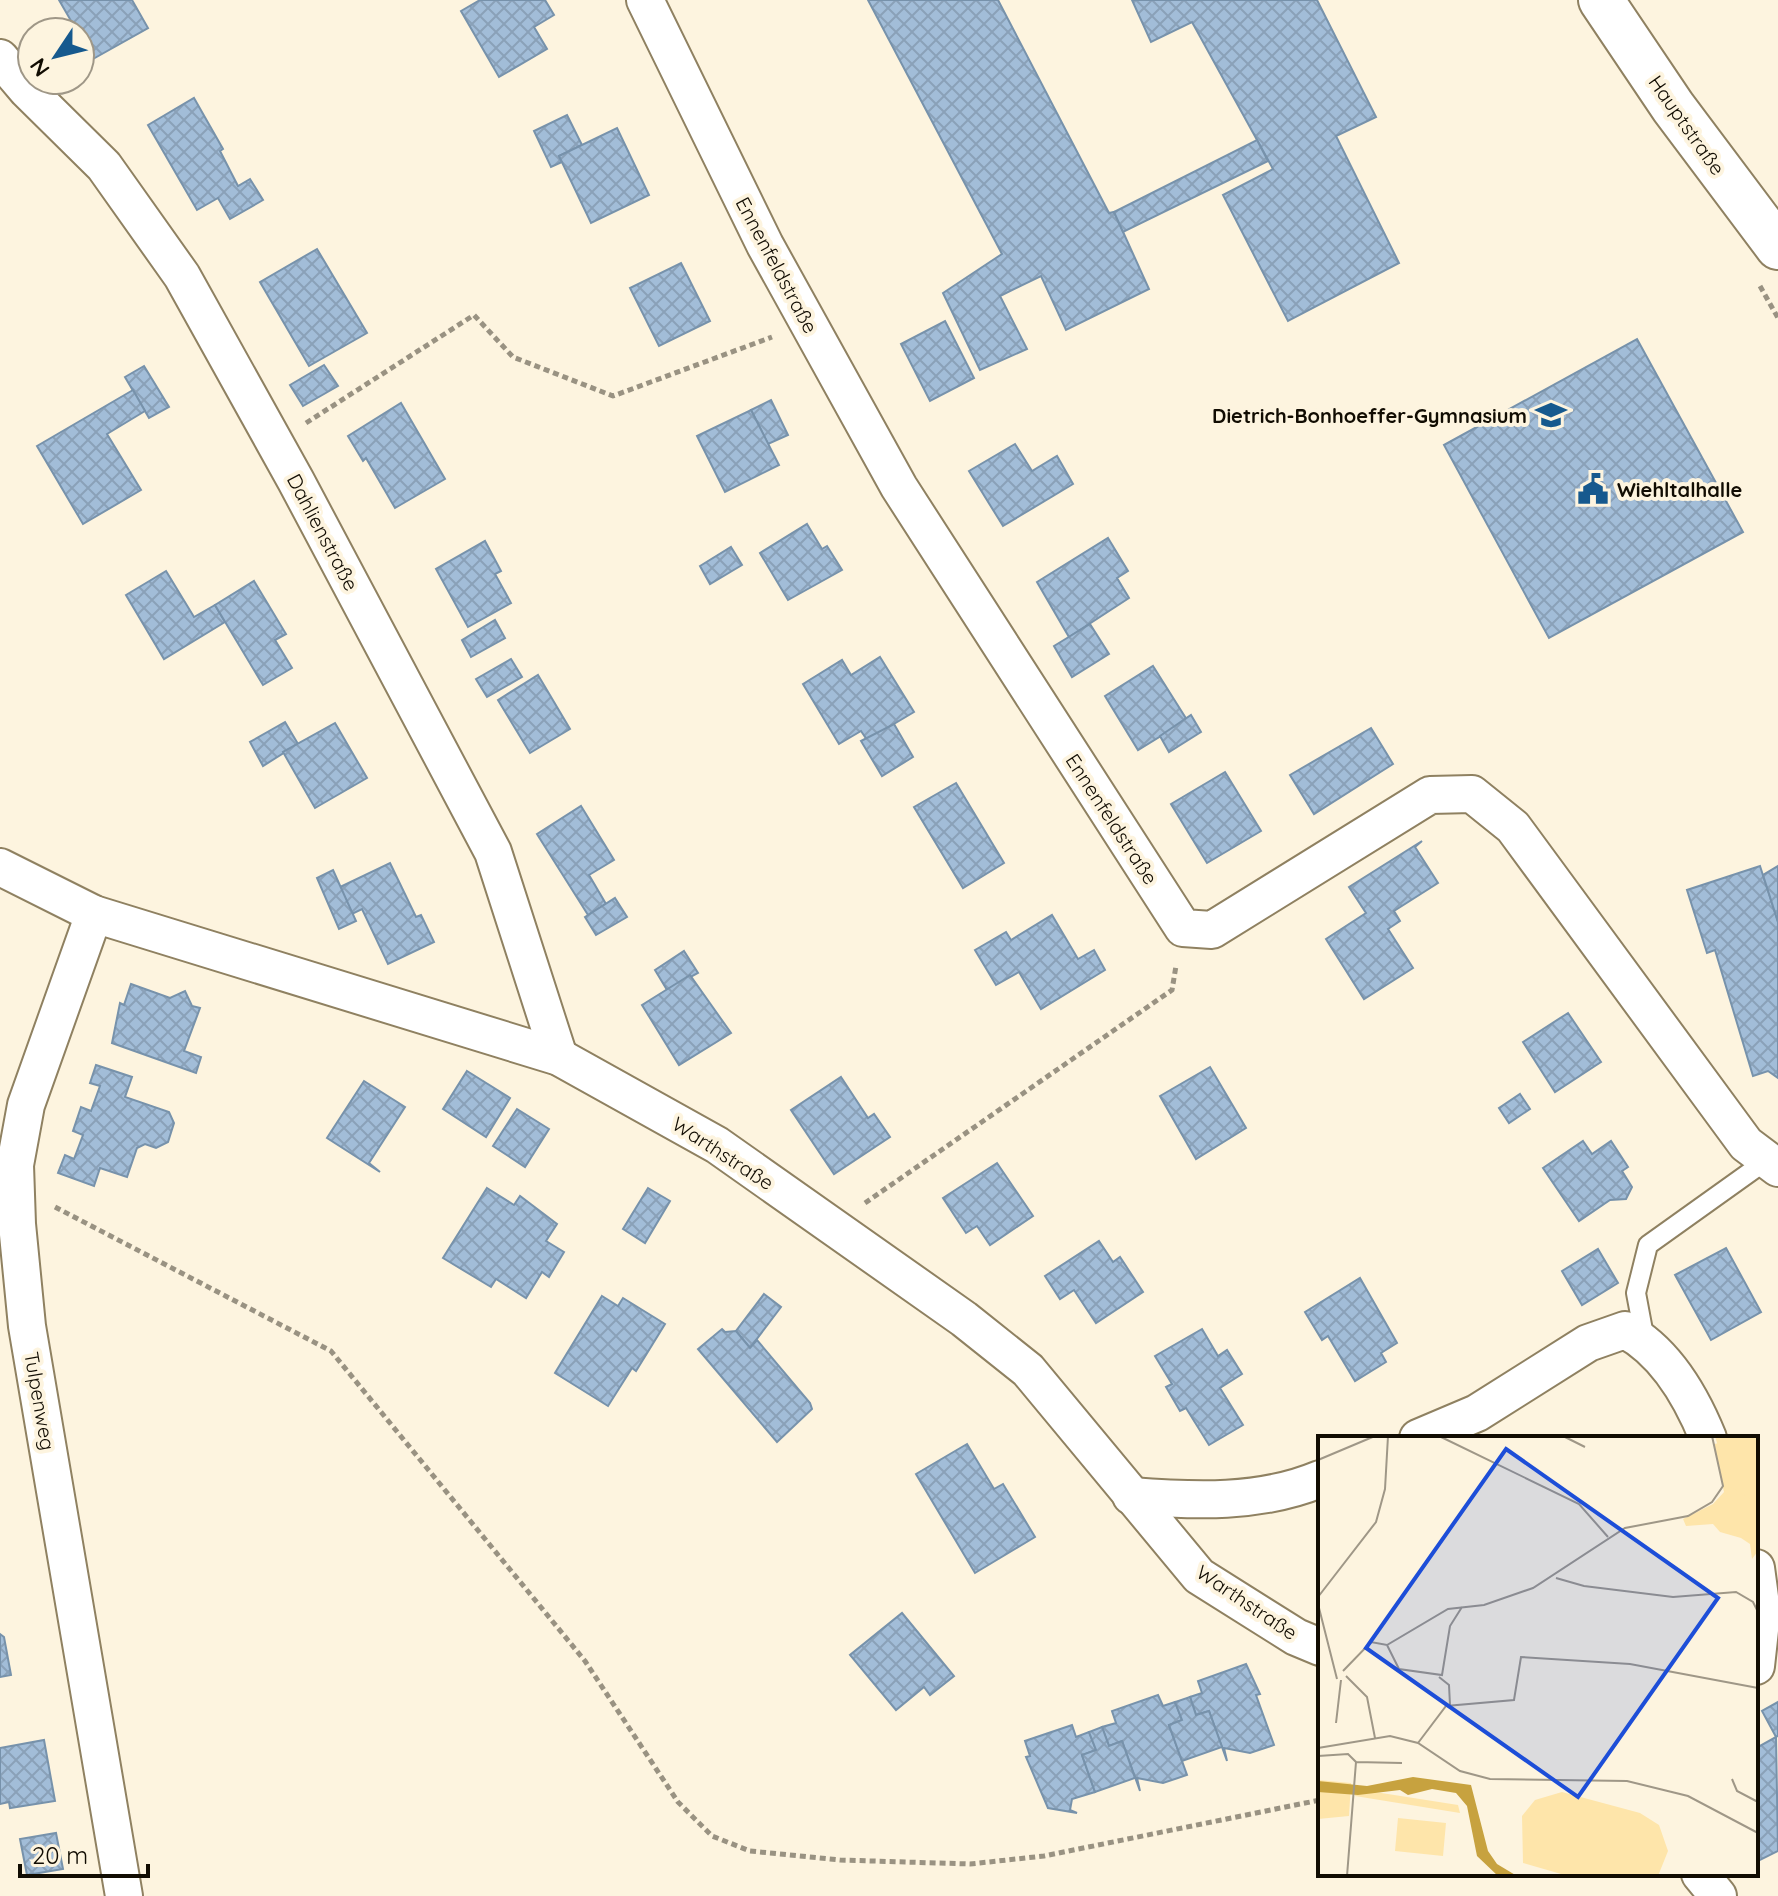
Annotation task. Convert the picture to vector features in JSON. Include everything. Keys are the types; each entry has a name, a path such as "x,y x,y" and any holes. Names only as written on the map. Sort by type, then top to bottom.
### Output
{"street":[{"name":"Ennenfeldstraße","path":"645,0 807,324 899,487 1183,928"},
{"name":"Hauptstraße","path":"1601,0 1681,118 1778,247"},
{"name":"Dahlienstraße","path":"0,58 27,90 104,166 182,276 493,852 559,1057"},
{"path":"1183,928 1212,930 1430,795 1472,794 1513,827 1746,1144 1773,1164"},
{"name":"Warthstraße","path":"0,867 94,914 559,1057 717,1145 964,1319 1028,1370 1199,1576 1296,1637 1318,1646"},
{"name":"Tulpenweg","path":"94,914 26,1105 15,1165 27,1326 124,1896"},
{"path":"1423,1436 1477,1413 1588,1343 1625,1330 1645,1341 1667,1363 1707,1436"},
{"path":"1131,1496 1201,1502 1293,1491 1318,1480"},
{"path":"1758,1583 1762,1612 1758,1648"},
{"path":"1702,1876 1718,1896"}],"lane":[{"path":"1645,1341 1636,1293 1648,1245 1773,1164"}],"path":[{"path":"275,444 474,315 513,357 613,396 807,324"},
{"path":"831,1226 1172,990 1183,928"},
{"path":"16,1184 83,1223 331,1351 585,1661 678,1802 712,1836 750,1851 840,1860 970,1864 1044,1856 1318,1800"}],"building":[{"path":"59,0 132,0 148,28 96,57 96,16 68,16"},
{"path":"480,0 545,0 554,15 534,27 547,49 499,77 461,11"},
{"path":"868,0 998,0 1109,213 1114,212 1149,289 1066,330 1041,276 1000,296 1027,349 980,370 943,293 1002,254"},
{"path":"1132,0 1317,0 1376,117 1336,136 1399,263 1288,321 1223,195 1273,169 1192,22 1151,42"},
{"path":"194,98 223,149 220,151 238,186 250,179 263,200 230,219 218,198 197,210 148,125"},
{"path":"567,115 582,145 559,156 562,162 551,167 534,131"},
{"path":"617,128 649,195 591,223 559,156"},
{"path":"1257,140 1268,161 1123,232 1114,212"},
{"path":"317,249 367,333 309,366 260,282"},
{"path":"681,263 710,321 659,346 630,288"},
{"path":"945,321 974,378 930,401 901,344"},
{"name":"Wiehltalhalle","path":"1637,339 1743,532 1549,638 1444,445"},
{"path":"324,365 338,386 303,406 290,385"},
{"path":"144,366 169,407 149,418 125,377"},
{"path":"133,390 145,411 107,434 141,490 83,524 37,446"},
{"path":"771,400 788,435 768,444 751,410"},
{"path":"401,403 445,479 395,508 366,458 363,461 348,436"},
{"path":"751,410 779,465 725,492 697,436"},
{"path":"1015,444 1032,471 1057,456 1073,484 1003,526 969,471"},
{"path":"807,524 822,549 827,546 842,570 788,600 760,553"},
{"path":"1108,538 1128,571 1117,578 1129,598 1069,637 1037,582"},
{"path":"485,541 501,571 495,574 511,603 468,627 436,569"},
{"path":"731,547 742,565 710,584 700,566"},
{"path":"166,571 194,617 215,605 225,622 164,659 126,595"},
{"path":"254,581 286,634 275,640 292,668 263,685 215,605"},
{"path":"495,620 505,638 471,657 462,640"},
{"path":"1090,624 1109,654 1072,677 1054,646"},
{"path":"880,657 914,712 867,740 861,731 839,744 803,684 842,660 851,675"},
{"path":"511,659 522,677 487,697 476,679"},
{"path":"1153,666 1187,720 1138,750 1105,696"},
{"path":"538,675 570,729 530,753 498,700"},
{"path":"1191,715 1201,732 1169,752 1160,736"},
{"path":"285,722 298,744 263,766 250,742"},
{"path":"335,723 367,778 315,808 283,752"},
{"path":"894,724 913,757 882,776 861,741"},
{"path":"1371,728 1393,764 1314,814 1290,775"},
{"path":"1225,772 1261,831 1207,863 1171,804"},
{"path":"956,783 1004,863 963,888 914,807"},
{"path":"581,806 614,860 589,875 606,904 588,915 537,834"},
{"path":"1422,841 1415,847 1438,883 1394,911 1400,921 1388,929 1413,968 1364,999 1326,939 1366,913 1349,887"},
{"path":"390,863 416,917 421,915 434,942 388,964 362,909 352,914 340,887"},
{"path":"1760,866 1778,922 1778,1078 1768,1071 1753,1076 1715,950 1707,953 1687,890"},
{"path":"1778,866 1778,922 1763,875"},
{"path":"333,870 356,921 339,929 317,878"},
{"path":"615,898 627,917 596,935 585,917"},
{"path":"1052,915 1078,959 1094,950 1105,970 1041,1009 1019,972 996,985 975,950 1006,932 1011,940"},
{"path":"684,951 698,973 667,990 655,970"},
{"path":"690,975 731,1033 679,1065 642,1005"},
{"path":"131,984 170,998 185,991 192,1006 200,1008 184,1051 201,1057 196,1073 112,1043 120,1003 124,1005"},
{"path":"1568,1013 1601,1062 1555,1092 1523,1042"},
{"path":"96,1065 132,1077 125,1097 169,1112 174,1123 168,1142 156,1148 145,1144 137,1148 127,1177 100,1168 94,1186 58,1173 65,1155 74,1159 83,1135 73,1131 81,1107 91,1111 100,1086 90,1083"},
{"path":"1210,1067 1246,1128 1196,1159 1160,1096"},
{"path":"467,1071 510,1098 486,1137 443,1109"},
{"path":"841,1077 868,1118 874,1114 890,1137 834,1174 791,1110"},
{"path":"364,1081 405,1107 369,1163 380,1172 327,1138"},
{"path":"1520,1094 1530,1109 1509,1123 1499,1108"},
{"path":"517,1109 549,1129 525,1167 493,1146"},
{"path":"1583,1141 1592,1154 1611,1141 1628,1167 1622,1171 1632,1187 1626,1199 1610,1200 1579,1221 1543,1168"},
{"path":"997,1163 1033,1216 990,1245 977,1226 966,1233 943,1198"},
{"path":"487,1188 514,1205 520,1196 557,1224 546,1241 564,1252 549,1277 542,1272 526,1298 496,1279 491,1287 443,1258"},
{"path":"648,1188 670,1201 645,1243 623,1229"},
{"path":"1099,1241 1113,1262 1120,1257 1143,1292 1096,1323 1074,1290 1060,1299 1045,1276"},
{"path":"1726,1248 1761,1312 1711,1340 1675,1275"},
{"path":"1598,1249 1618,1283 1582,1305 1562,1271"},
{"path":"1360,1278 1397,1343 1381,1353 1386,1362 1355,1381 1328,1336 1322,1340 1305,1312"},
{"path":"764,1294 781,1307 750,1348 736,1331"},
{"path":"602,1296 618,1306 623,1298 665,1324 636,1371 632,1368 608,1406 555,1373"},
{"path":"722,1329 725,1332 736,1331 750,1348 757,1340 810,1403 812,1409 777,1442 698,1349"},
{"path":"1202,1329 1218,1356 1227,1350 1242,1374 1220,1388 1243,1425 1209,1445 1186,1408 1180,1411 1166,1387 1172,1384 1155,1356"},
{"path":"967,1444 994,1489 1003,1484 1035,1537 975,1573 916,1474"},
{"path":"902,1613 954,1676 930,1695 924,1687 896,1710 850,1655"},
{"path":"0,1634 4,1637 11,1675 0,1677"},
{"path":"1246,1664 1260,1694 1256,1695 1274,1745 1250,1753 1224,1748 1227,1761 1209,1711 1196,1715 1190,1697 1202,1693 1198,1681"},
{"path":"1158,1695 1163,1706 1175,1702 1182,1720 1169,1725 1187,1775 1163,1783 1137,1778 1140,1791 1122,1741 1109,1746 1102,1727 1116,1723 1112,1711"},
{"path":"1190,1697 1196,1715 1209,1711 1222,1747 1182,1761 1169,1725 1182,1720 1175,1702"},
{"path":"1778,1702 1778,1736 1776,1737 1762,1711"},
{"path":"1072,1725 1076,1737 1089,1732 1096,1750 1082,1755 1095,1792 1072,1799 1070,1810 1077,1813 1048,1808 1026,1757 1030,1756 1025,1741"},
{"path":"1102,1727 1109,1746 1122,1741 1135,1778 1095,1792 1082,1755 1096,1750 1089,1732"},
{"path":"1776,1737 1778,1851 1758,1861 1758,1747"},
{"path":"44,1740 55,1801 10,1808 9,1802 0,1804 0,1748"},
{"path":"56,1833 63,1869 27,1875 20,1839"}],"place":[{"name":"Dietrich-Bonhoeffer-Gymnasium","path":"1551,415"},
{"name":"Wiehltalhalle","path":"1593,489"}]}
